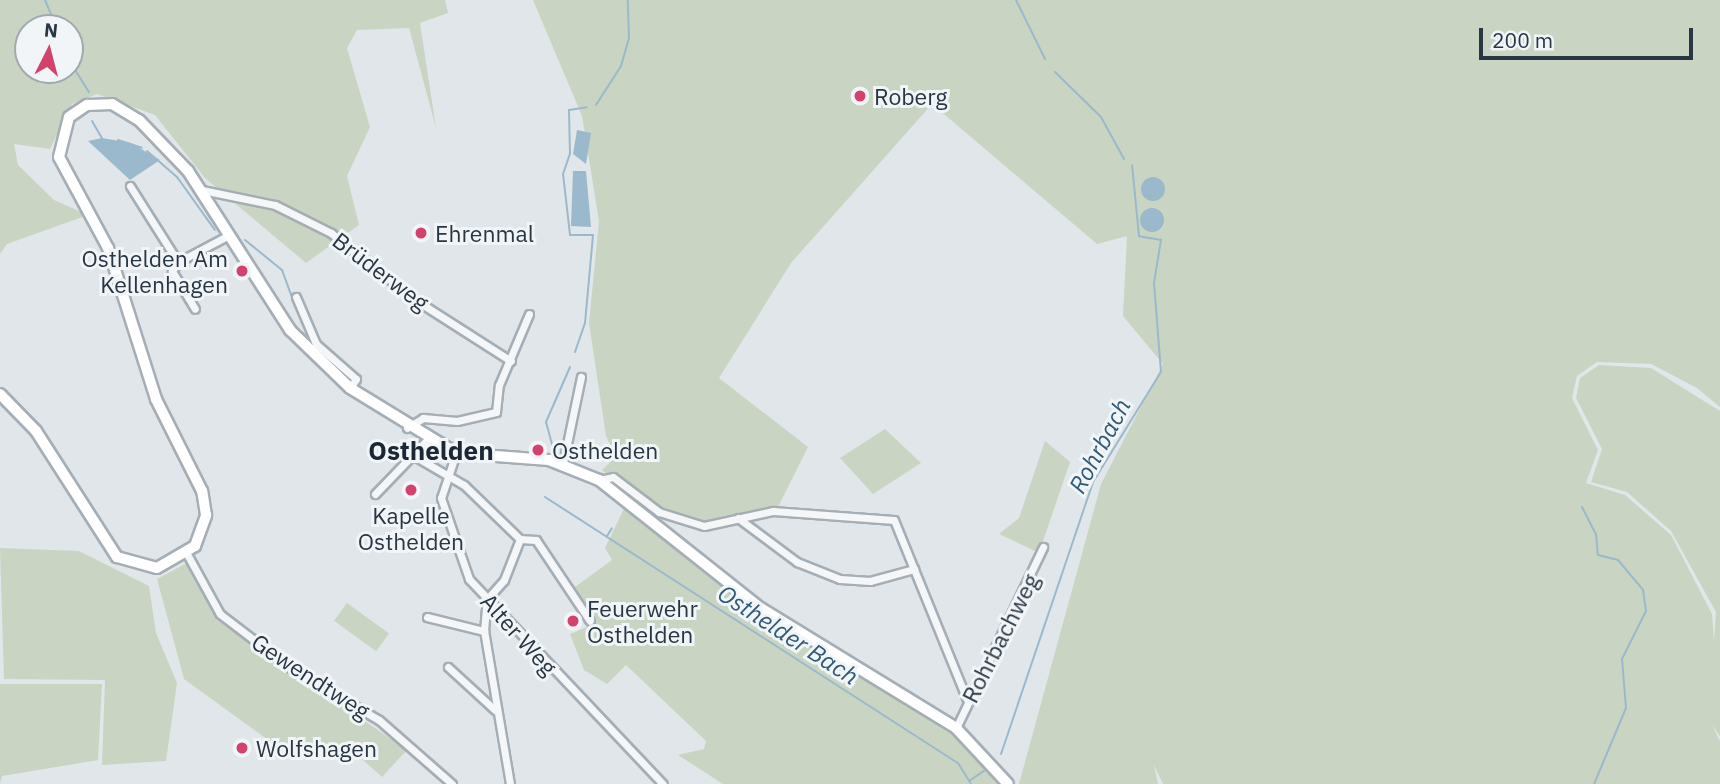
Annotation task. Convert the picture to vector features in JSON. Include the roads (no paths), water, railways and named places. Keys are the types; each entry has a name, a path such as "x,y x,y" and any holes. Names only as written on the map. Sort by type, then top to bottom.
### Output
{"main road":[{"path":"0,394 36,431 117,557 157,568 187,554 204,526 202,491 156,399 105,241 62,167 60,131 78,110 112,104 139,120 188,171 290,330 350,388 406,428 456,453 563,463 599,480 762,609 956,728 1009,784"}],"street":[{"path":"130,186 178,261"},
{"name":"Brüderweg","path":"202,190 275,205 331,233 414,299 511,361"},
{"path":"195,309 172,271 178,261 229,235"},
{"path":"296,297 316,344 356,379 350,388"},
{"path":"406,428 423,418 457,421 496,412 529,314"},
{"path":"563,463 581,377"},
{"path":"375,494 416,457 427,440"},
{"name":"Alter Weg","path":"456,453 444,476 440,498 469,579 663,784"},
{"path":"416,457 444,476 464,485 520,539 536,540 590,621"},
{"path":"599,480 613,477 659,512 689,524 773,511 894,520 967,700"},
{"path":"738,518 797,562 840,579 870,580 914,569"},
{"path":"510,784 495,711 484,631 487,599 504,580 520,539"},
{"name":"Rohrbachweg","path":"956,728 967,700 1043,547"},
{"name":"Gewendtweg","path":"187,554 220,614 292,669 379,720 452,784"},
{"path":"426,617 484,631"},
{"path":"448,667 495,711"}],"water":[{"path":"577,130 591,133 586,164 573,154"},
{"path":"102,138 131,143 160,160 130,180 88,141"},
{"path":"573,171 586,171 591,227 571,226"},
{"path":"1148,177 1158,177 1165,184 1165,194 1158,201 1148,201 1141,194 1141,184"},
{"path":"1152,208 1161,211 1164,220 1161,229 1152,232 1143,229 1140,220 1143,211"}],"waterway":[{"name":"Osthelder Bach","path":"45,0 51,14"},
{"path":"596,105 621,66 629,38 628,0"},
{"name":"Rohrbach","path":"1016,0 1045,59"},
{"name":"Rohrbach","path":"1055,72 1101,117 1124,159"},
{"name":"Osthelder Bach","path":"84,84 89,92"},
{"path":"575,352 585,323 593,235 570,235 563,174 570,154 569,110 587,107"},
{"name":"Osthelder Bach","path":"92,121 102,138"},
{"name":"Osthelder Bach","path":"118,140 142,148"},
{"name":"Osthelder Bach","path":"147,151 177,177 215,230"},
{"name":"Rohrbach","path":"1001,754 1093,482 1161,372 1154,283 1161,240 1139,236 1132,165"},
{"name":"Osthelder Bach","path":"245,240 282,270 292,298"},
{"path":"553,448 546,422 570,367"},
{"name":"Osthelder Bach","path":"545,497 958,763 971,784"},
{"path":"1582,507 1596,534 1598,555 1618,560 1643,590 1646,611 1622,659 1626,708 1594,784"},
{"path":"607,536 612,528"},
{"name":"Rohrbach","path":"969,781 984,771"}],"place":[{"name":"Roberg","path":"860,96"},
{"name":"Ehrenmal","path":"421,233"},
{"name":"Osthelden Am Kellenhagen","path":"242,271"},
{"name":"Osthelden","path":"538,450"},
{"name":"Kapelle Osthelden","path":"411,490"},
{"name":"Feuerwehr Osthelden","path":"573,621"},
{"name":"Wolfshagen","path":"242,748"}],"district":[{"name":"Osthelden","path":"431,451"}]}
